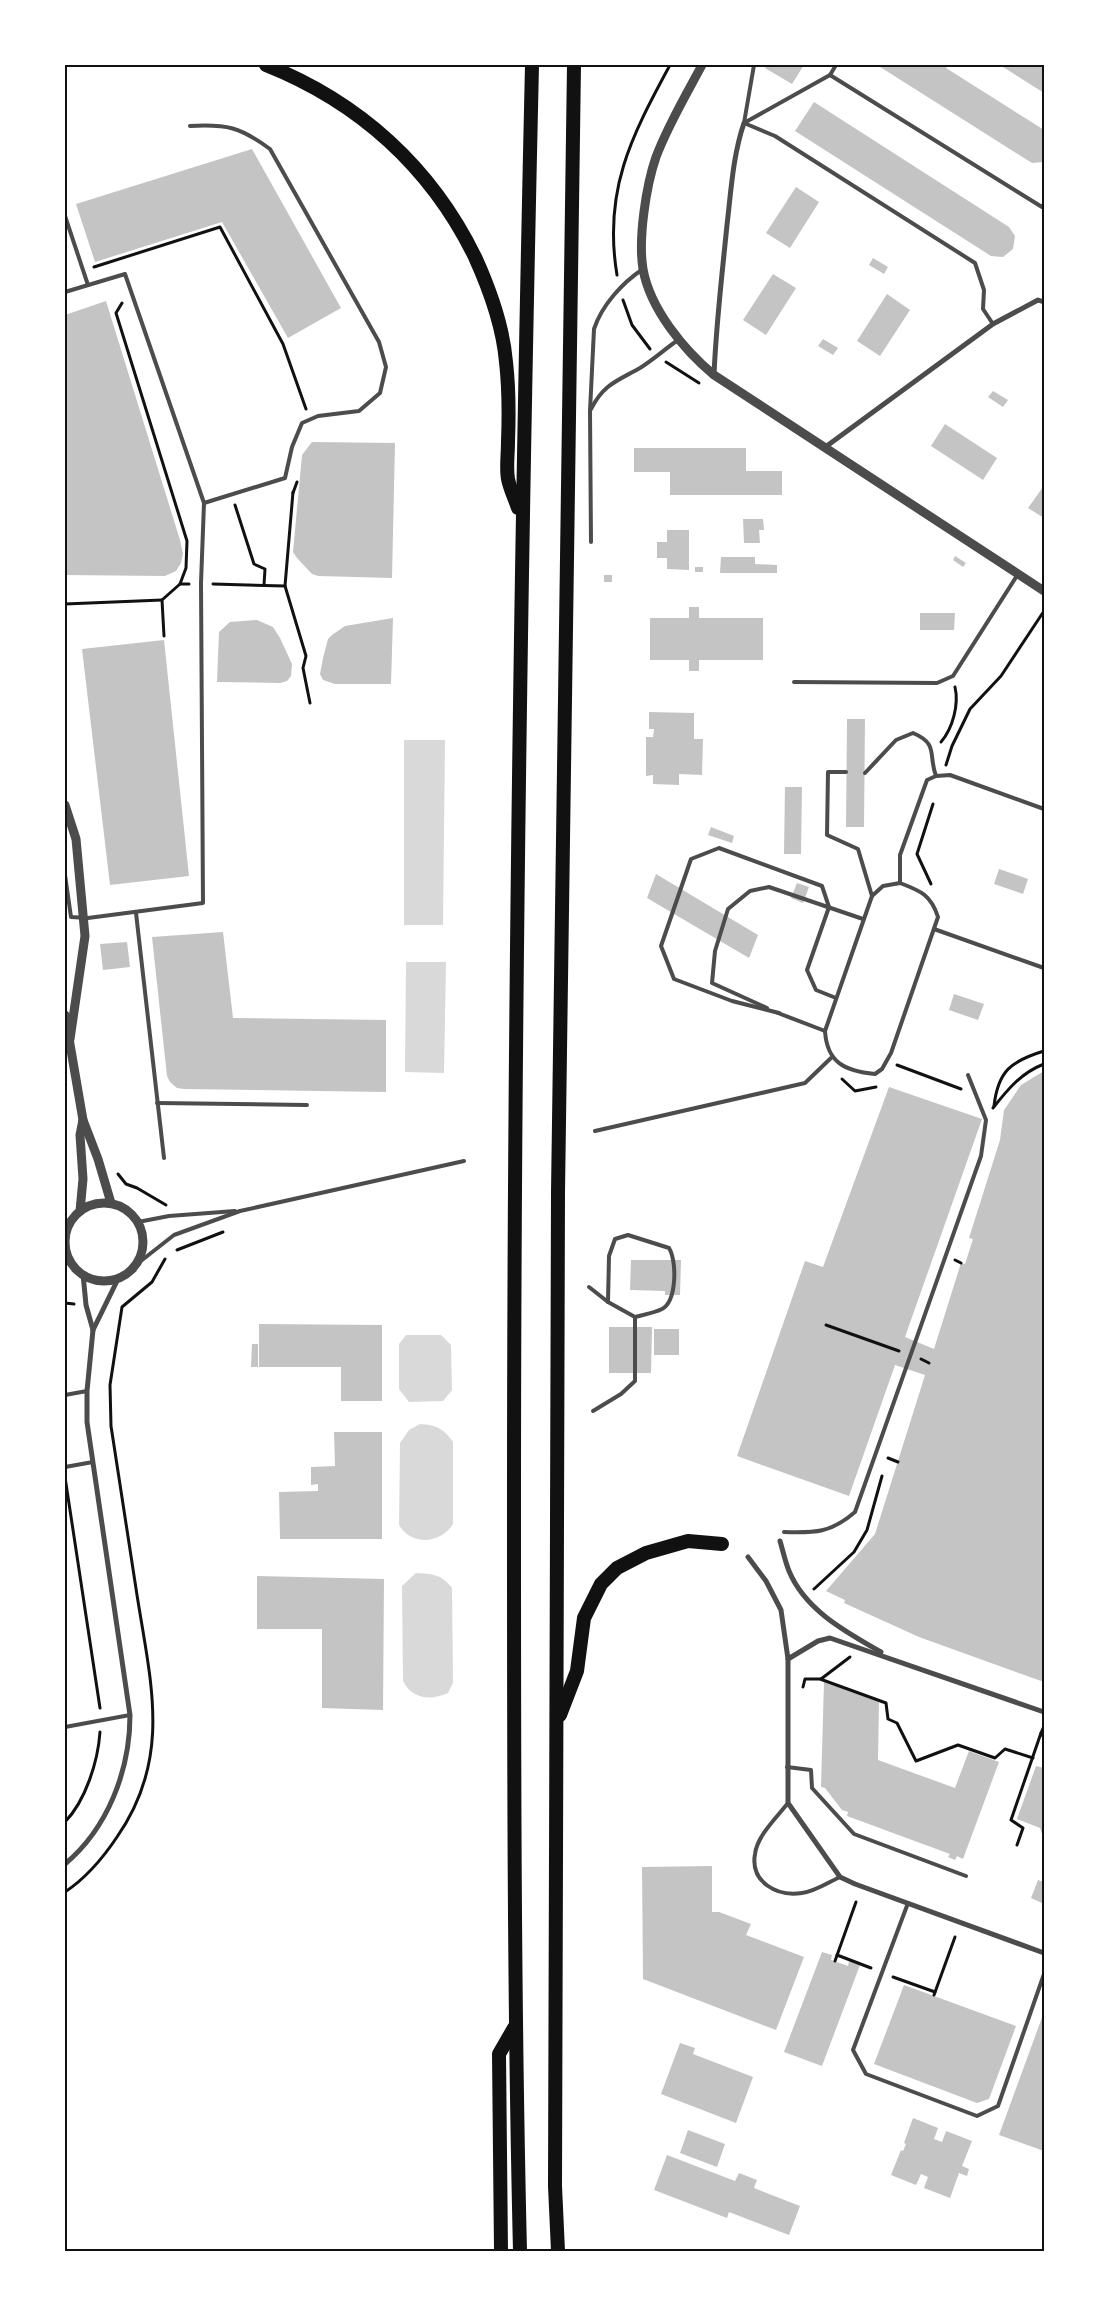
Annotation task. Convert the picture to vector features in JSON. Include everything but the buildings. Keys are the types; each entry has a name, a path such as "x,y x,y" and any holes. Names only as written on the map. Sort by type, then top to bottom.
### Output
{"highway":[{"path":"266,65 328,97 386,138 425,178 459,225 486,280 499,321 506,361 508,478 522,519"},
{"path":"520,2251 515,2027 514,1199 522,519 532,65"},
{"path":"558,2251 555,2186 558,1192 574,65"},
{"path":"556,1725 577,1671 584,1618 601,1584 617,1568 646,1553 688,1541 722,1544"},
{"path":"500,2251 499,2054 515,2027"}],"street":[{"path":"702,65 656,157 645,198 643,269 652,296 678,340 714,375 1044,591"},
{"path":"714,375 716,325 730,200 738,141 744,123"},
{"path":"824,448 993,324 1038,300 1044,302"},
{"path":"65,805 76,839 85,936 70,1039"},
{"path":"65,1015 83,1120 110,1203"},
{"path":"80,1211 83,1179 80,1135 83,1120"},
{"path":"110,1203 121,1207 138,1222 144,1243 137,1264 128,1273 118,1279 94,1280 83,1274 66,1256 67,1232 72,1220 80,1211 96,1204 110,1203"},
{"path":"66,1863 90,1838 105,1815 116,1790 130,1737 130,1715 87,1422 87,1391 93,1330 86,1305 83,1274"},
{"path":"93,1330 106,1307 118,1279"},
{"path":"780,1541 789,1572 806,1599 842,1630 892,1659"},
{"path":"748,1557 766,1581 781,1610 788,1659 788,1803 840,1877 1044,1952"},
{"path":"788,1659 818,1641 830,1638 1044,1712"}],"lane":[{"path":"744,123 754,65"},
{"path":"744,123 830,75 836,65"},
{"path":"830,75 1042,207 1044,204"},
{"path":"744,123 775,136 975,263 984,290 984,309 993,324"},
{"path":"190,126 222,125 250,134 270,149 379,342 386,367 380,393 359,411 318,416 302,424 292,447 285,478 204,503"},
{"path":"65,216 88,285"},
{"path":"591,542 590,411 594,330 598,319 619,289 630,277 643,269"},
{"path":"65,292 125,274 204,503 202,584 203,903 84,918 71,917 65,875"},
{"path":"590,411 599,394 616,379 641,367 678,340"},
{"path":"794,682 937,683 953,676 1018,574"},
{"path":"865,773 896,740 913,733 926,738 933,750 931,765 936,776"},
{"path":"846,772 828,772 827,835 858,850 872,896"},
{"path":"900,883 900,855 927,780 936,776 950,776 1044,809"},
{"path":"779,1014 732,1002 674,979 661,946 691,859 719,848 822,886 830,907 807,970 816,990 836,998"},
{"path":"900,883 918,890 933,902 938,917 891,1053 882,1069 875,1074 859,1072 832,1058 826,1046 825,1031 872,896 883,886 900,883"},
{"path":"825,1031 779,1014 712,983 715,951 728,909 750,891 769,887 863,919"},
{"path":"136,912 164,1158"},
{"path":"934,929 1044,968"},
{"path":"595,1131 805,1083 832,1058"},
{"path":"784,1532 814,1534 840,1525 855,1512 982,1156 986,1120 968,1075"},
{"path":"157,1102 307,1105"},
{"path":"137,1264 174,1235 240,1211 464,1161"},
{"path":"138,1222 168,1216 240,1211"},
{"path":"589,1287 608,1302 635,1317 662,1309 673,1296 674,1256 669,1248 628,1235 615,1239 609,1256 608,1302"},
{"path":"594,1412 621,1394 634,1380 635,1317"},
{"path":"65,1396 87,1391"},
{"path":"65,1467 93,1462"},
{"path":"65,1727 130,1715"},
{"path":"787,1767 811,1770 812,1788 854,1834 966,1876"},
{"path":"788,1803 760,1841 754,1853 755,1867 761,1881 783,1894 803,1894 840,1877"},
{"path":"908,1903 853,2050 866,2074 978,2116 998,2106 1044,1974"}],"path":[{"path":"94,267 220,228 283,344 310,420"},
{"path":"65,604 162,600 180,584 186,568 187,541 116,313 122,305 109,262"},
{"path":"285,478 293,493"},
{"path":"298,478 293,493 285,586 306,656 303,668 310,704"},
{"path":"232,495 254,564 265,569 264,585"},
{"path":"180,584 285,586"},
{"path":"162,600 164,636"},
{"path":"934,889 916,854 952,746 970,709 1001,676 1044,611"},
{"path":"946,736 953,721 957,694 953,676"},
{"path":"992,1115 996,1086 1010,1067 1029,1056 1044,1051"},
{"path":"894,1064 977,1097 993,1108"},
{"path":"993,1108 1014,1083 1030,1070 1044,1064"},
{"path":"102,1176 118,1173 126,1184 166,1203 168,1216"},
{"path":"65,1892 95,1867 113,1845 129,1820 149,1769 154,1739 152,1693 111,1426 110,1385 122,1307 152,1282 164,1260 177,1250 174,1235"},
{"path":"826,1325 910,1355"},
{"path":"812,1591 854,1552 867,1530 888,1459"},
{"path":"65,1474 100,1706 99,1746 84,1793 65,1822"},
{"path":"820,1679 850,1657"},
{"path":"803,1687 805,1679 820,1679 886,1703 888,1719 896,1722 916,1761 958,1745 995,1758 1005,1749 1032,1758"},
{"path":"1017,1845 1023,1828 1011,1820 1044,1726"},
{"path":"1041,1733 1044,1738"},
{"path":"834,1961 856,1902"},
{"path":"934,1996 955,1937"}],"shaded area":[{"path":"404,740 445,740 443,925 404,925"},
{"path":"406,962 446,962 444,1073 405,1072"},
{"path":"406,1335 441,1335 451,1345 452,1390 443,1401 409,1402 399,1389 399,1344"},
{"path":"420,1424 439,1428 453,1442 453,1524 441,1536 426,1540 411,1537 399,1525 400,1443 409,1430"},
{"path":"416,1573 440,1577 452,1588 453,1683 448,1693 441,1696 422,1697 416,1695 411,1692 403,1681 402,1586"}]}
